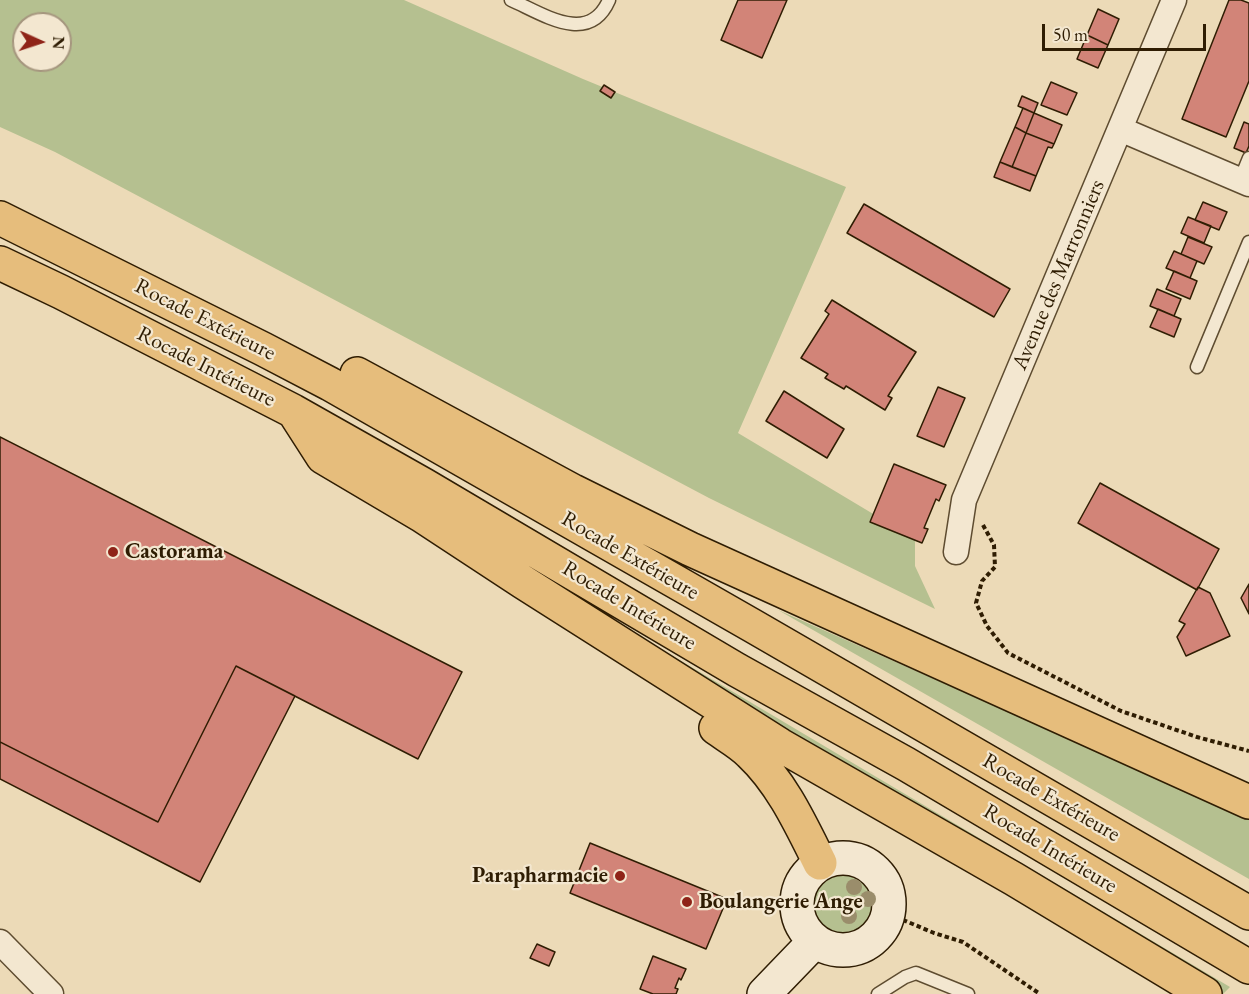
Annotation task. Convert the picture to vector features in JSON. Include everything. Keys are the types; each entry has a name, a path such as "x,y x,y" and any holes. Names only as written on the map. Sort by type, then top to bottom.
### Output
{"highway":[{"name":"Rocade Extérieure","path":"0,218 263,348 330,384 743,620 1249,914"},
{"name":"Rocade Intérieure","path":"0,263 293,411 424,485 737,670 906,764 1249,967"},
{"path":"263,348 333,361 573,491 690,549 1109,739 1240,794"},
{"path":"293,411 323,457 421,515 780,745 1014,879 1205,994"},
{"path":"523,582 750,753 776,784 797,818 820,863"}],"main road":[{"path":"850,857 864,862 876,871 886,884 890,898 889,914 883,928 873,940 859,948 844,951 829,948 815,941 804,930 798,916 797,901 808,873 820,863 835,858 850,857"},
{"path":"764,994 815,941"}],"street":[{"name":"Avenue des Marronniers","path":"956,552 964,500 1174,0"},
{"path":"1120,129 1246,174"},
{"path":"0,942 51,994"}],"lane":[{"path":"511,0 565,23 577,25 588,24 598,17 609,0"},
{"path":"1197,367 1249,242"},
{"path":"884,993 904,977 916,973 968,994"}],"path":[{"path":"982,514 983,524 994,545 995,567 981,581 976,603 987,626 1008,653 1121,711 1197,737 1249,751"},
{"path":"889,914 934,933 963,942 1040,994"}],"green space":[{"path":"0,0 404,0 583,79 846,187 738,433 915,539 915,566 935,609 709,498 55,152 0,127"},
{"path":"778,610 1249,818 1249,879"},
{"path":"634,633 1230,987 1223,994 631,640"},
{"path":"845,872 867,881 876,903 867,925 845,934 823,925 814,903 823,881"}],"building":[{"path":"738,0 787,0 762,58 721,40"},
{"path":"1229,0 1249,3 1249,81 1226,137 1182,119"},
{"path":"1098,9 1119,19 1108,45 1087,35"},
{"path":"1087,35 1108,45 1098,68 1077,59"},
{"path":"1051,82 1077,93 1067,115 1041,105"},
{"path":"604,85 615,92 611,98 600,91"},
{"path":"1022,96 1038,103 1034,113 1018,106"},
{"path":"1023,108 1034,113 1026,133 1015,127"},
{"path":"1034,113 1062,125 1054,144 1026,133"},
{"path":"1244,122 1249,124 1249,146 1246,153 1234,148"},
{"path":"1015,127 1026,133 1012,167 1000,162"},
{"path":"1026,133 1054,144 1052,148 1048,147 1036,176 1012,167"},
{"path":"1000,162 1036,176 1030,191 994,177"},
{"path":"1203,202 1227,212 1219,230 1195,220"},
{"path":"864,204 1010,289 994,317 847,233"},
{"path":"1188,217 1211,226 1204,243 1181,233"},
{"path":"1188,237 1212,247 1204,264 1181,254"},
{"path":"1174,251 1197,261 1190,278 1166,268"},
{"path":"1174,271 1197,281 1190,299 1166,289"},
{"path":"1157,289 1181,299 1174,316 1150,306"},
{"path":"832,300 916,352 888,396 892,398 885,410 846,386 844,389 825,378 828,374 801,358 829,314 825,311"},
{"path":"1158,309 1181,319 1174,337 1150,327"},
{"path":"938,387 965,398 944,447 917,436"},
{"path":"784,391 844,429 827,458 766,421"},
{"name":"Castorama","path":"0,437 462,672 418,759 236,666 158,822 0,742"},
{"path":"894,464 946,485 939,501 936,499 924,528 928,529 922,543 870,522"},
{"path":"1100,483 1219,549 1197,590 1078,523"},
{"path":"1249,584 1249,614 1241,598"},
{"path":"1198,587 1210,593 1230,636 1186,656 1177,637 1185,624 1179,621"},
{"path":"236,666 295,696 200,882 0,779 0,742 158,822"},
{"path":"590,843 727,899 706,949 570,893"},
{"path":"537,944 555,952 549,966 530,958"},
{"path":"653,956 686,969 675,988 678,989 676,994 653,994 640,989"}],"place":[{"name":"Castorama","path":"113,552"},
{"name":"Parapharmacie","path":"620,876"},
{"name":"Boulangerie Ange","path":"687,902"}]}
